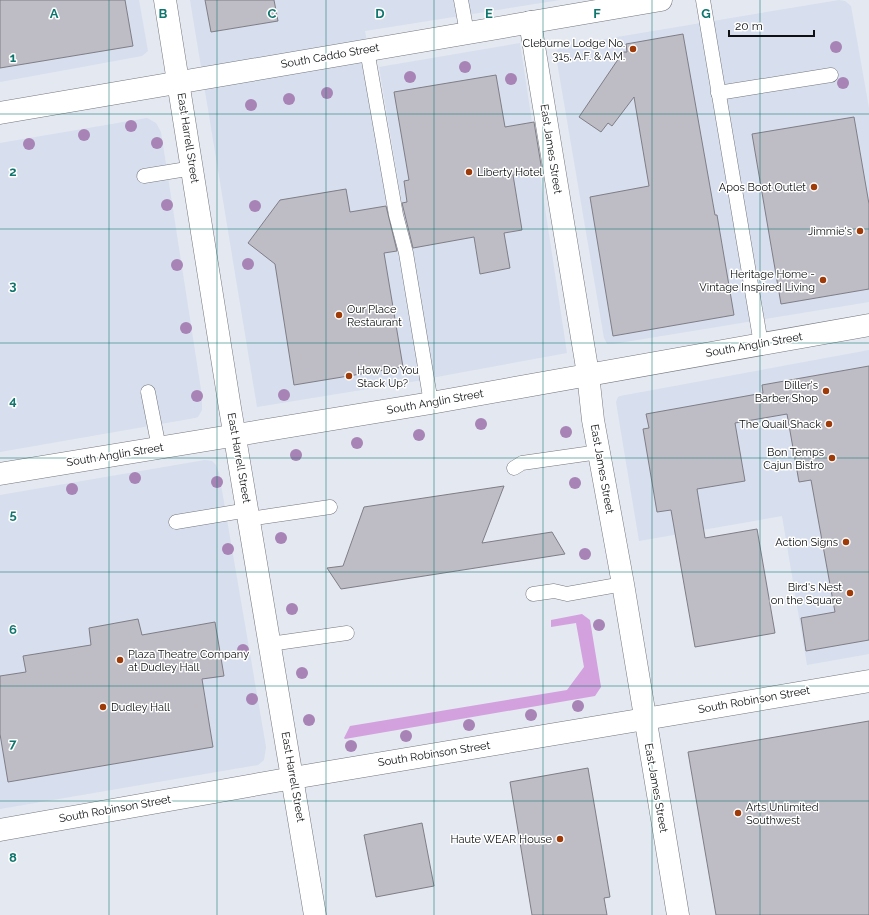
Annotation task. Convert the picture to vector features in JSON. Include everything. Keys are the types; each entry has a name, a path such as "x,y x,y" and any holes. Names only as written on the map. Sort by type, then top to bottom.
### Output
{"street":[{"name":"East Harrell Street","path":"165,0 235,435 316,915"},
{"name":"South Caddo Street","path":"0,113 661,0"},
{"name":"East James Street","path":"530,22 588,374 591,407 623,584 678,915"},
{"name":"South Anglin Street","path":"0,474 432,403 869,325"},
{"name":"South Robinson Street","path":"0,830 293,778 645,720 869,681"}],"lane":[{"path":"461,0 467,33"},
{"path":"703,0 761,344"},
{"path":"367,50 396,215 406,253 432,403"},
{"path":"718,94 831,75"},
{"path":"144,176 192,168"},
{"path":"148,392 159,448"},
{"path":"514,468 522,463 599,452"},
{"path":"176,522 330,507"},
{"path":"534,594 554,591 567,594 623,584"},
{"path":"270,644 348,633"}],"shaded area":[{"path":"0,0 139,0 148,51 142,56 0,82"},
{"path":"190,0 560,0 365,31 423,380 257,407"},
{"path":"839,0 845,1 851,6 869,108 869,302 607,344 604,338 556,56 557,50 563,46"},
{"path":"520,43 567,353 431,378 379,67"},
{"path":"147,118 156,123 161,132 202,396 202,410 198,417 195,418 0,452 0,143"},
{"path":"869,350 869,654 807,665 782,516 639,541 616,402 620,396"},
{"path":"205,460 212,461 216,465 219,473 266,747 264,760 258,765 0,809 0,495"},
{"path":"582,614 590,620 601,687 595,696 344,738 350,726 567,690 584,667 576,623 551,627 551,620"}],"building":[{"path":"0,0 125,0 133,46 0,68"},
{"path":"205,0 274,0 278,21 211,32"},
{"path":"683,34 734,315 613,336 590,197 649,186 634,97 612,126 608,123 601,132 579,117 623,52 627,52 626,44"},
{"name":"Liberty Hotel","path":"496,75 505,127 534,122 542,171 513,175 522,230 504,233 510,268 480,274 474,237 413,248 402,203 407,202 404,181 409,180 394,92"},
{"path":"854,117 869,204 869,289 781,304 752,134"},
{"name":"Our Place Restaurant","path":"346,189 350,212 386,206 397,251 384,253 403,367 294,385 275,264 248,243 280,200"},
{"path":"869,366 869,640 806,651 801,618 835,612 811,480 799,482 787,414 735,423 745,481 697,489 705,538 757,529 775,633 695,647 671,510 657,512 643,429 649,428 646,414 763,393 762,385"},
{"path":"504,486 482,543 552,532 565,554 341,589 327,568 343,566 364,507"},
{"name":"Dudley Hall","path":"138,619 142,635 215,622 224,676 202,679 213,747 8,782 0,734 0,676 26,672 23,656 91,645 89,628"},
{"path":"869,721 869,915 716,915 688,752"},
{"name":"Haute WEAR House","path":"588,768 610,897 604,898 607,915 532,915 510,782"},
{"path":"422,823 434,886 376,897 364,835"}],"place":[{"name":"Cleburne Lodge No. 315, A.F. & A.M.","path":"633,49"},
{"name":"Liberty Hotel","path":"469,172"},
{"name":"Apos Boot Outlet","path":"814,187"},
{"name":"Jimmie's","path":"860,231"},
{"name":"Heritage Home - Vintage Inspired Living","path":"823,280"},
{"name":"Our Place Restaurant","path":"339,315"},
{"name":"How Do You Stack Up?","path":"349,376"},
{"name":"Diller's Barber Shop","path":"826,391"},
{"name":"The Quail Shack","path":"829,424"},
{"name":"Bon Temps Cajun Bistro","path":"832,458"},
{"name":"Action Signs","path":"846,542"},
{"name":"Bird's Nest on the Square","path":"850,593"},
{"name":"Plaza Theatre Company at Dudley Hall","path":"120,660"},
{"name":"Dudley Hall","path":"103,707"},
{"name":"Arts Unlimited Southwest","path":"738,813"},
{"name":"Haute WEAR House","path":"560,839"}]}
